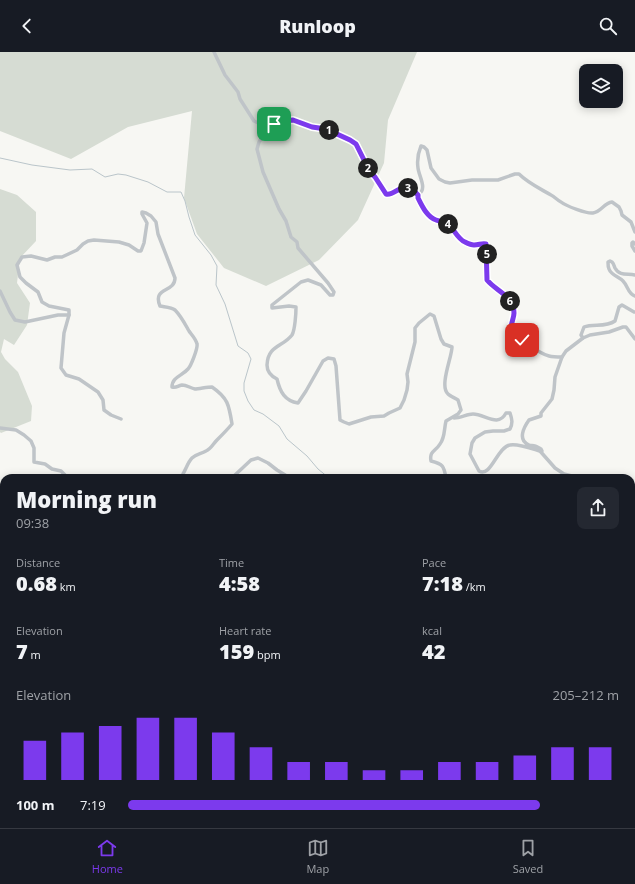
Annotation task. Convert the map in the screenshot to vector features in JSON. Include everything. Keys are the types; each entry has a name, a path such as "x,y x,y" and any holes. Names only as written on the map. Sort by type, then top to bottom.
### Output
{"street":[{"path":"214,52 225,75 238,92 240,99 254,121 268,125 290,120 332,131 356,144 370,172 386,194 392,194 403,187 411,189 418,195 424,210 432,218 450,225 457,236 464,242 473,245 483,243 486,244 487,280 506,296 514,306 514,315 511,324 513,331 522,340 540,352 550,356 562,357"},
{"path":"268,125 257,149 264,172 279,209 286,221 291,237 297,242 298,248 334,292 333,295 330,295 321,285 308,280 301,282 272,305 272,308 289,306 296,307 293,334 273,349 268,358 267,367 271,376 277,379 282,394 292,402 298,403 323,361 328,358 334,359 336,366 340,420 349,424 371,417 384,416 389,412 400,408 404,400 408,382 407,374 415,342 415,328 430,314 434,316 441,340 444,344 452,347 445,381 445,390 448,394 458,400 461,410 458,414 446,422 442,441 440,445 432,452 430,457 431,461 443,466 445,474"},
{"path":"418,195 421,194 423,189 418,167 418,157 421,146 427,150 431,168 439,179 444,182 450,183 472,180 498,180 519,174 529,183 566,205 585,212 595,213 606,204 612,202 615,203 619,207 622,215 631,222 635,232"},
{"path":"121,419 104,410 103,400 98,392 79,379 66,375 61,368 64,333 69,310 49,306 42,302 38,292 20,277 17,265 22,257 31,256 47,260 55,257 62,258 77,250 88,241 94,240 119,242 129,245 138,252 141,251 144,243 147,223 142,212 151,216 156,222 158,234 176,278 174,285 159,294 158,302 160,306 174,310 180,316 198,344 197,351 189,368 174,379 172,387 176,388 181,385 189,386 193,389 212,387 222,394 226,400 232,424 210,449 193,456 183,474"},
{"path":"635,244 633,242 632,243 635,251"},
{"path":"635,275 620,274 612,262 608,262 609,269 617,278 626,284 629,292 635,296"},
{"path":"0,291 15,320 25,322 58,315 69,315"},
{"path":"583,338 582,333 584,327 588,325 595,326 612,324 615,321 619,308 622,305 635,312"},
{"path":"540,452 542,451 541,449 525,442 522,438 522,432 529,420 541,416 541,413 552,399 555,378 562,357 566,351 583,338 623,327 626,327 635,339"},
{"path":"453,418 475,414 496,420 504,417 506,413 510,413 513,425 510,429 482,433 475,438 472,443 470,454 479,471 484,472 488,470 496,460 500,451 506,446 516,445 540,452 555,468 564,474"},
{"path":"0,428 16,430 24,435 31,441 34,448 34,462 45,464 52,469 61,470 64,474"},
{"path":"237,474 250,460 258,458 268,462 284,474"}],"shaded area":[{"path":"0,52 417,52 388,120 384,163 358,220 319,260 266,286 224,268 197,234 184,198 192,111 128,127 71,159 0,131"},
{"path":"0,189 17,195 36,212 36,241 20,258 17,283 30,303 27,325 14,345 4,339 1,352 5,359 18,372 32,406 31,421 1,433 0,432"}],"waterway":[{"path":"0,158 32,165 70,170 92,169 105,177 118,174 126,175 148,182 167,192 181,192 195,235 211,255 217,266 216,285 225,304 238,346 248,353 251,359 244,383 244,391 248,401 254,410 263,414 279,426 287,439 307,456 324,474"}],"route":[{"path":"274,124 293,120 312,127 332,131 350,140 356,144 370,172 386,194 389,195 403,187 407,187 418,195 424,210 432,218 450,225 457,236 464,242 473,245 483,243 486,244 487,280 506,296 514,306 514,315 511,328 522,340"}]}
